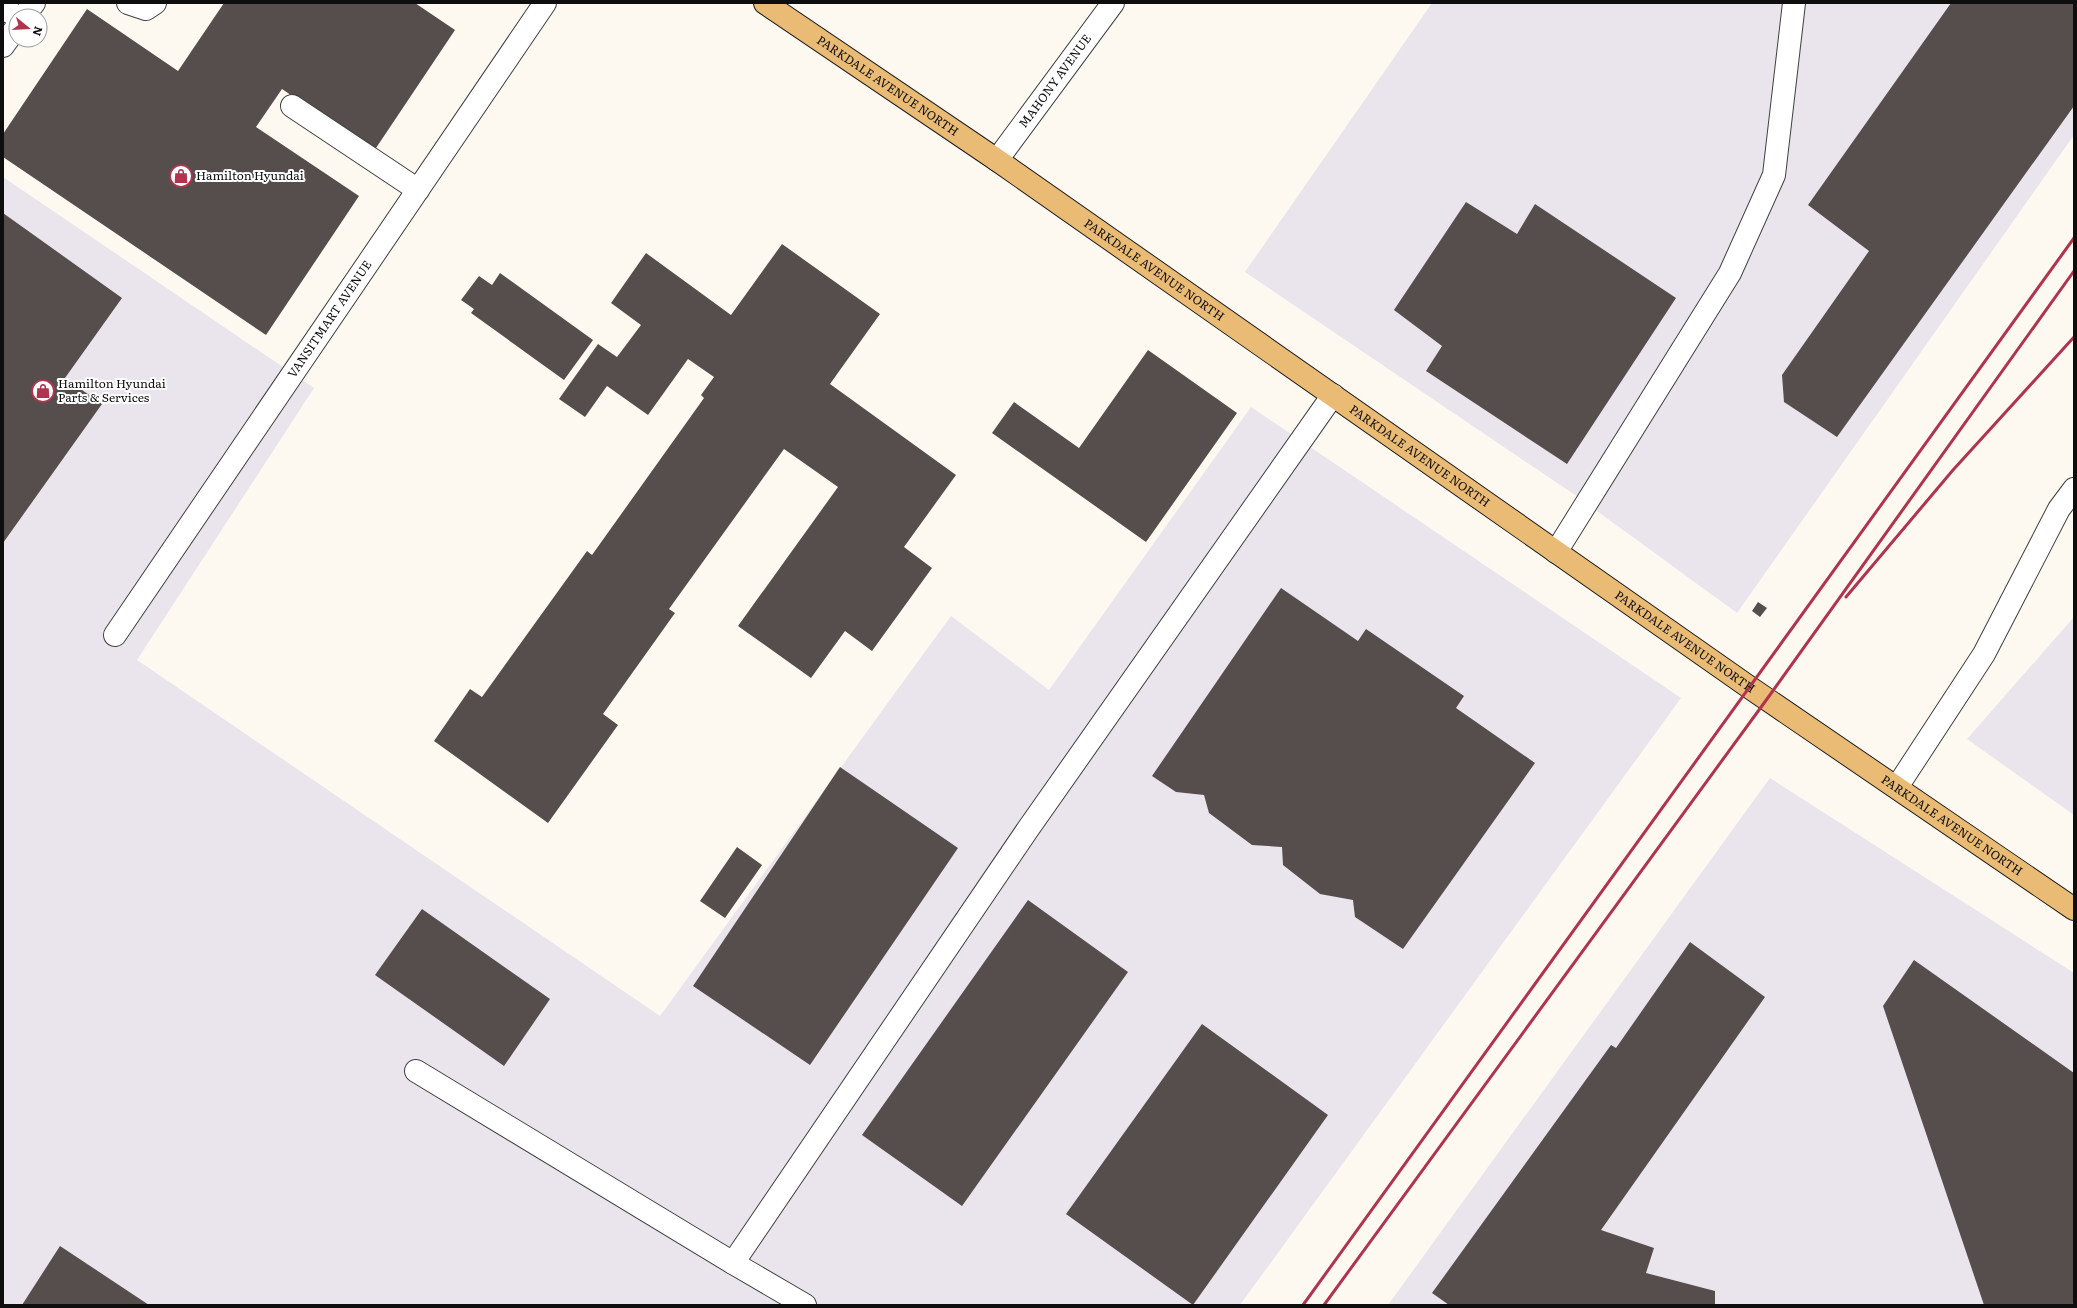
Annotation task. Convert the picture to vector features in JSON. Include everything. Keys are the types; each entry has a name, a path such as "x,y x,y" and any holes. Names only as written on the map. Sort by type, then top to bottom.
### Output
{"main road":[{"name":"PARKDALE AVENUE NORTH","path":"765,3 997,160 1749,687 2074,909"}],"street":[{"path":"128,3 146,9 155,3"},
{"name":"VANSITMART AVENUE","path":"115,635 545,3"},
{"name":"MAHONY AVENUE","path":"997,160 1113,3"},
{"path":"1556,552 1730,273 1774,175 1794,3"},
{"path":"292,106 418,190"},
{"path":"733,1263 1028,829 1333,395"},
{"path":"1897,787 1984,654 2059,508 2074,489"},
{"path":"416,1071 805,1305"}],"shaded area":[{"path":"1432,3 2074,3 2074,135 1737,613 1575,495 1245,272"},
{"path":"3,177 314,388 137,660 660,1016 951,616 1049,690 1251,407 1681,698 1240,1305 3,1305"},
{"path":"2074,617 2074,815 1967,739"},
{"path":"1770,778 2074,973 2074,1305 1388,1305"}],"building":[{"name":"Hamilton Hyundai","path":"224,3 415,3 455,30 374,151 282,89 256,127 359,196 266,335 3,157 3,134 87,9 178,71"},
{"path":"1951,3 2074,3 2074,106 1837,437 1784,402 1782,375 1869,251 1808,205"},
{"path":"1466,202 1517,234 1535,204 1676,298 1567,464 1426,371 1442,346 1394,310"},
{"name":"Hamilton Hyundai Parts & Services","path":"3,213 122,298 65,378 102,404 3,543"},
{"path":"782,244 880,314 830,384 956,475 904,547 932,568 872,651 845,631 811,678 738,626 838,487 784,449 669,609 675,613 603,714 618,725 548,823 434,741 470,689 482,697 587,551 592,555 704,398 701,395 714,377 688,359 648,415 607,386 585,417 559,399 598,344 617,357 641,325 611,303 646,253 731,315"},
{"path":"500,273 593,340 564,380 471,313 474,309 461,300 479,276 492,285"},
{"path":"1148,350 1237,413 1146,542 992,433 1014,402 1079,448"},
{"path":"1281,588 1358,641 1366,629 1464,696 1456,708 1535,763 1403,949 1355,917 1353,900 1320,894 1283,865 1282,847 1252,845 1209,813 1204,795 1176,792 1152,776"},
{"path":"1758,602 1767,608 1760,617 1752,611"},
{"path":"840,767 958,848 810,1065 693,986"},
{"path":"737,847 762,865 725,918 700,901"},
{"path":"1028,900 1128,972 962,1206 862,1135"},
{"path":"422,909 550,999 504,1066 375,975"},
{"path":"1690,942 1765,997 1601,1230 1654,1248 1646,1273 1715,1291 1715,1305 1449,1305 1432,1293 1611,1045 1616,1048"},
{"path":"1914,960 2074,1073 2074,1302 2072,1305 1984,1305 1883,1006"},
{"path":"1202,1024 1328,1115 1193,1305 1066,1214"},
{"path":"60,1246 149,1305 22,1305"}],"railway":[{"path":"1303,1305 2074,238"},
{"path":"1324,1305 1767,699 2074,271"},
{"path":"1846,597 1953,470 2074,337"}],"place":[{"name":"Hamilton Hyundai","path":"181,176"},
{"name":"Hamilton Hyundai Parts & Services","path":"43,391"}]}
